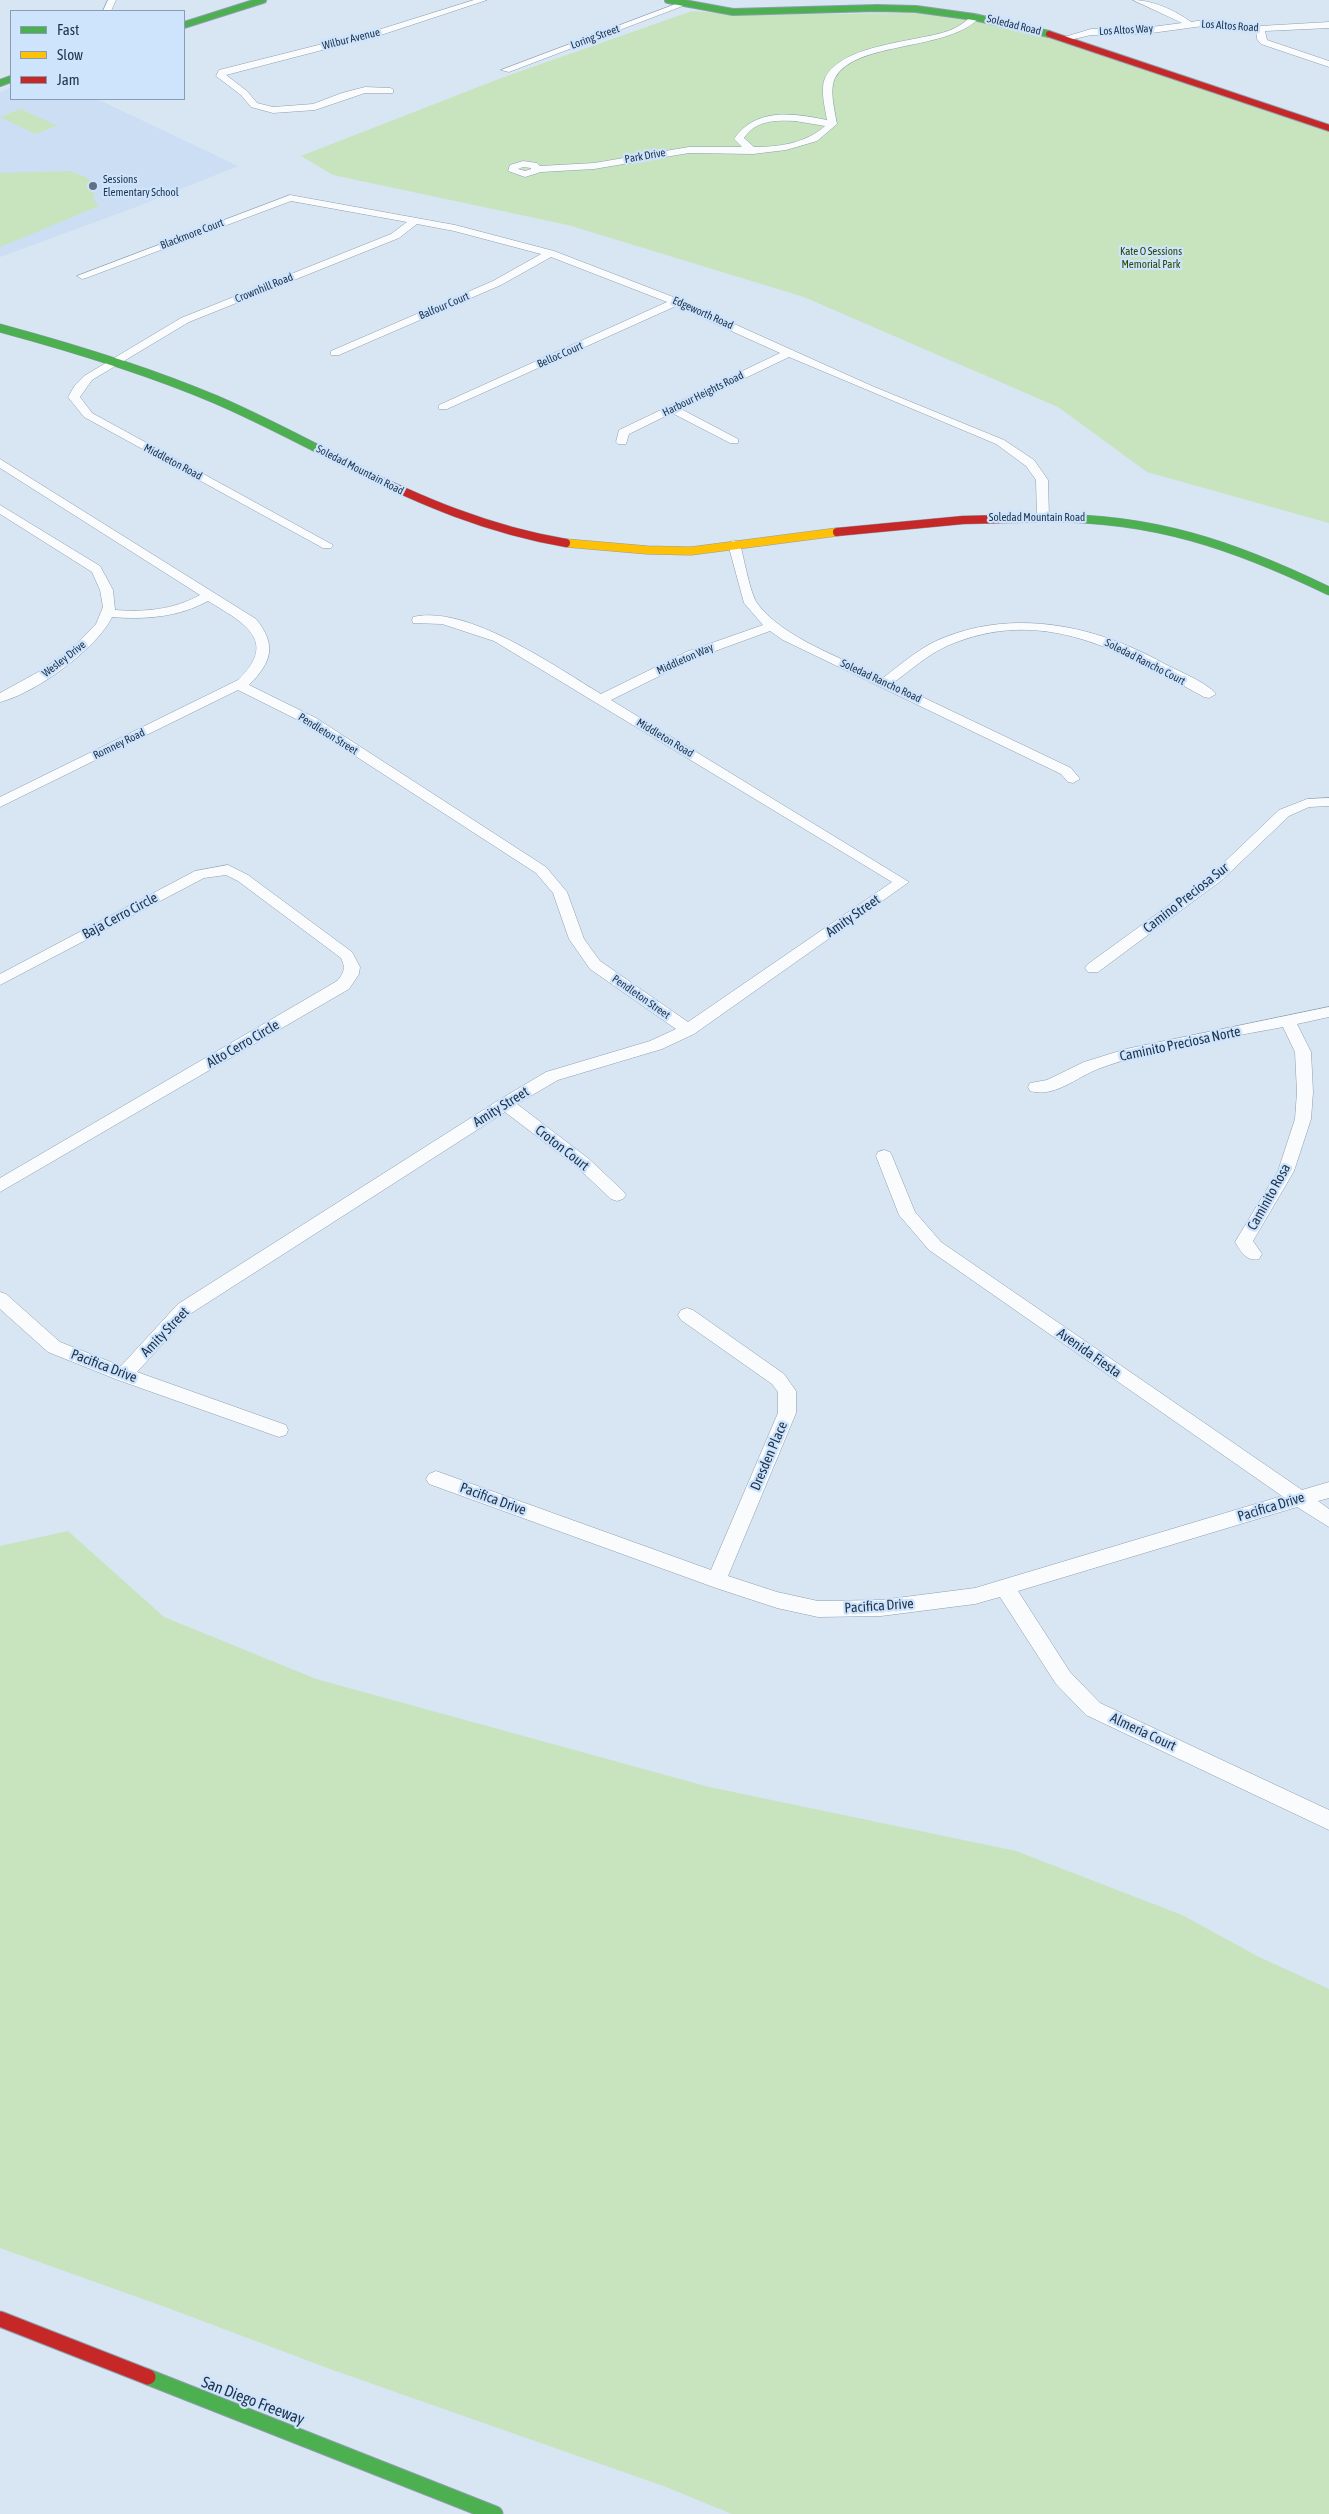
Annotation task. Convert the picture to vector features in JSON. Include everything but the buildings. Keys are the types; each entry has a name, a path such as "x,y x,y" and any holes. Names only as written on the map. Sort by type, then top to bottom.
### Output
{"main road":[{"path":"185,25 263,0"},
{"name":"Soledad Road","path":"668,0 742,12 894,8 977,16 1025,26 1065,38 1329,128"},
{"name":"Soledad Mountain Road","path":"0,328 156,375 231,406 422,501 485,526 548,540 630,549 713,550 734,544 959,520 1073,516 1106,520 1199,539 1259,559 1329,591"},
{"path":"113,346 147,357"},
{"path":"1043,518 1140,536 1216,555 1265,573 1320,600"},
{"name":"Soledad Mountain Road","path":"689,539 734,544"},
{"name":"San Diego Freeway","path":"0,2319 495,2514"}],"street":[{"name":"Wilbur Avenue","path":"390,90 365,90 345,95 315,107 274,110 254,105 244,92 221,76 222,72 381,32 483,0"},
{"name":"Los Altos Road","path":"1138,0 1179,17 1188,24 1203,23 1260,28 1329,25"},
{"name":"Loring Street","path":"506,70 684,4"},
{"path":"753,151 739,138 742,132 752,124 792,117 832,124 829,84 830,78 837,68 860,56 958,30 977,16"},
{"name":"Los Altos Way","path":"1065,38 1091,32 1144,31 1188,24"},
{"path":"1260,28 1261,39 1264,42 1329,64"},
{"name":"Park Drive","path":"537,169 595,166 692,150 753,151 801,144 820,136 832,124"},
{"name":"Blackmore Court","path":"82,276 285,199 303,199"},
{"name":"Edgeworth Road","path":"303,199 416,220 550,253 678,302 868,388 1000,442 1030,463 1042,480 1043,518"},
{"name":"Crownhill Road","path":"114,362 185,320 395,236 416,220"},
{"name":"Balfour Court","path":"335,353 497,283 550,253"},
{"name":"Belloc Court","path":"443,408 678,302"},
{"name":"Harbour Heights Road","path":"622,442 623,432 791,352"},
{"name":"Middleton Road","path":"114,362 79,386 74,397 88,415 327,545"},
{"path":"673,409 734,440"},
{"path":"0,463 251,622 262,638 263,652 255,672 238,685"},
{"path":"0,509 96,569 102,576 108,600 108,613 135,616 161,614 176,610 209,595"},
{"name":"Soledad Rancho Road","path":"734,544 750,603 771,626 788,637 1066,771 1073,779"},
{"name":"Wesley Drive","path":"0,698 42,677 90,639 108,613"},
{"name":"Middleton Road","path":"418,620 443,620 499,638 902,882"},
{"name":"Middleton Way","path":"602,699 690,655 771,626"},
{"name":"Soledad Rancho Court","path":"884,683 940,645 973,632 1008,628 1049,628 1097,638 1122,648 1209,694"},
{"name":"Romney Road","path":"0,803 238,685"},
{"name":"Pendleton Street","path":"238,685 311,721 541,870 560,892 577,939 595,965 688,1030"},
{"name":"Camino Preciosa Sur","path":"1093,968 1218,877 1284,812 1307,804 1329,802"},
{"name":"Baja Cerro Circle","path":"0,980 200,874 228,870 243,878"},
{"name":"Alto Cerro Circle","path":"0,1186 343,985 353,973 354,966 348,955 243,878"},
{"name":"Amity Street","path":"124,1375 184,1309 504,1104 552,1076 656,1045 688,1030 902,882"},
{"name":"Caminito Preciosa Norte","path":"1036,1087 1048,1088 1086,1067 1128,1053 1288,1022 1329,1012"},
{"name":"Caminito Rosa","path":"1252,1254 1244,1242 1286,1171 1303,1119 1305,1092 1302,1052 1288,1022"},
{"name":"Croton Court","path":"504,1104 583,1163 617,1195"},
{"name":"Avenida Fiesta","path":"884,1156 908,1215 935,1246 1329,1519"},
{"name":"Pacifica Drive","path":"0,1299 54,1347 124,1375 279,1430"},
{"name":"Dresden Place","path":"687,1315 778,1380 787,1391 787,1413 716,1580"},
{"name":"Pacifica Drive","path":"436,1478 716,1580 777,1600 818,1609 881,1608 974,1596 1329,1490"},
{"name":"Almeria Court","path":"1005,1587 1062,1678 1093,1709 1329,1820"}],"shaded area":[{"name":"Sessions Elementary School","path":"10,88 10,100 99,100 238,166 136,207 0,257 0,92"}],"green space":[{"name":"Kate O Sessions Memorial Park","path":"692,11 741,15 922,13 1000,24 1055,38 1329,132 1329,523 1147,472 1058,407 804,297 568,225 333,175 301,156 504,77"},
{"path":"21,109 57,126 35,134 0,117"},
{"path":"69,171 86,177 96,186 93,199 99,206 0,247 0,173"},
{"path":"68,1531 164,1617 316,1679 709,1787 1016,1851 1182,1915 1259,1957 1329,1989 1329,2514 732,2514 666,2487 330,2369 168,2308 0,2248 0,1546"}],"traffic: fast":[{"path":"185,25 263,0"},
{"path":"668,0 733,12 877,8 916,9 974,17 1049,34"},
{"path":"0,83 10,79"},
{"path":"0,328 101,357 176,383 257,418 351,466"},
{"path":"1045,518 1119,521 1192,536 1262,560 1329,591"},
{"path":"148,2377 495,2514"}],"traffic: slow":[{"path":"566,543 647,550 691,551 837,532"}],"traffic: jam":[{"path":"1049,34 1329,128"},
{"path":"351,466 403,492 455,514 509,531 566,543"},
{"path":"837,532 963,520 1045,518"},
{"path":"0,2319 148,2377"}],"place":[{"name":"Sessions Elementary School","path":"93,186"}]}
